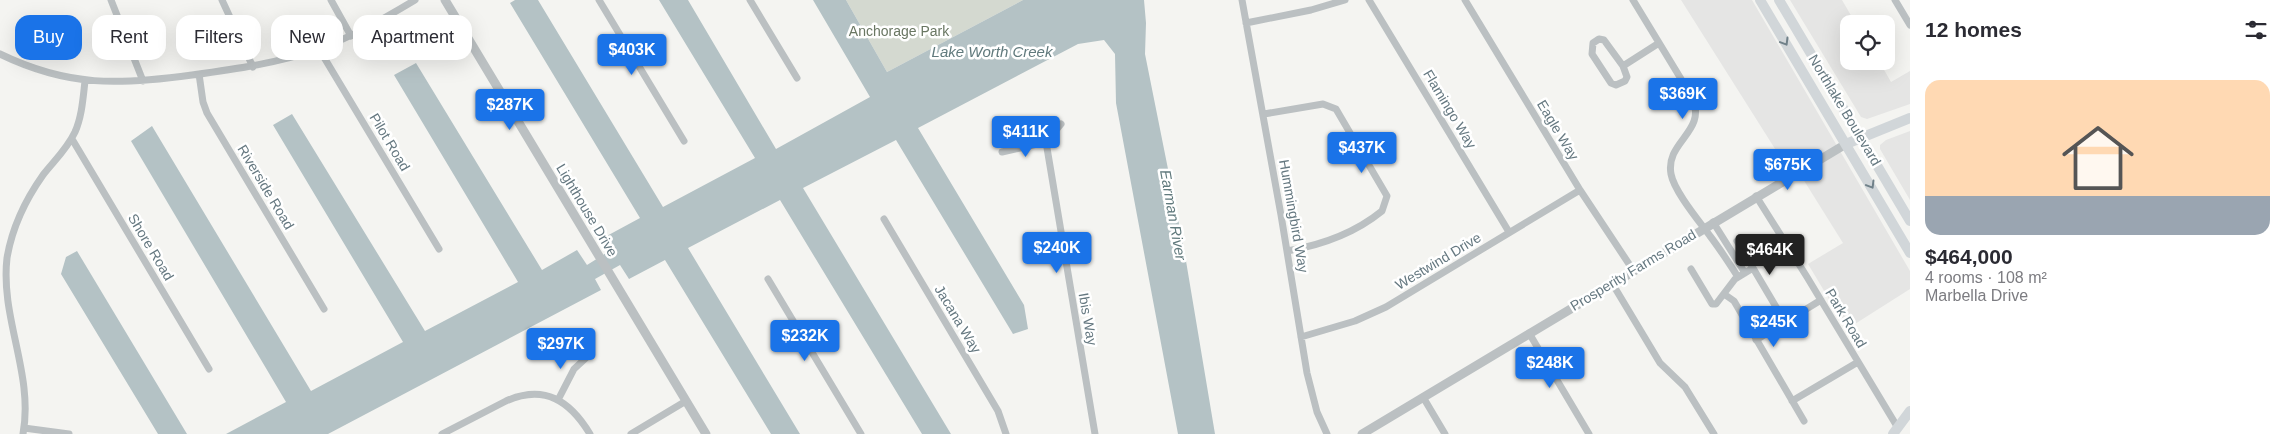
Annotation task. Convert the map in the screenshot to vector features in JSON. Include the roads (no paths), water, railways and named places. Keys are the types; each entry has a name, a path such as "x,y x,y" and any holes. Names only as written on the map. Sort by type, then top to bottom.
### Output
{"main road":[{"name":"Northlake Boulevard","path":"1760,0 1910,253"},
{"name":"Northlake Boulevard","path":"1779,0 1910,221"},
{"name":"Prosperity Farms Road","path":"1846,144 1910,118"},
{"path":"1895,431 1910,411"}],"street":[{"path":"111,0 143,82"},
{"path":"222,0 253,67"},
{"path":"331,0 351,36"},
{"path":"343,39 415,0"},
{"name":"Lighthouse Drive","path":"445,0 706,434"},
{"path":"599,0 684,142"},
{"path":"750,0 797,78"},
{"name":"Hummingbird Way","path":"1242,0 1288,251 1307,373 1317,412 1327,434"},
{"path":"1246,23 1311,10 1345,0"},
{"name":"Flamingo Way","path":"1369,0 1509,232"},
{"name":"Eagle Way","path":"1465,0 1580,190 1633,270"},
{"path":"1633,0 1695,107 1696,117 1692,128 1676,148 1672,158 1671,173 1675,183 1738,277"},
{"path":"1895,0 1907,15 1910,25"},
{"path":"1599,39 1604,40 1623,66 1626,77 1625,81 1616,85 1611,83 1592,54 1591,48 1593,43 1599,39"},
{"path":"1623,66 1659,43"},
{"path":"0,54 45,72 85,81 143,82 253,67 279,60"},
{"name":"Pilot Road","path":"326,60 439,249"},
{"name":"Riverside Road","path":"199,74 203,102 207,113 324,309"},
{"path":"69,434 23,431 24,388 6,305 5,287 8,256 19,219 27,201 44,174 72,139 80,119 85,81"},
{"path":"1264,114 1323,104 1336,109 1387,196 1382,210 1338,237 1316,246 1288,251"},
{"path":"1002,152 1046,142 1061,124"},
{"name":"Shore Road","path":"72,139 210,368"},
{"name":"Ibis Way","path":"1046,142 1095,434"},
{"name":"Prosperity Farms Road","path":"1362,434 1756,196 1846,144"},
{"name":"Westwind Drive","path":"1301,337 1374,313 1580,190"},
{"name":"Park Road","path":"1756,196 1858,362 1895,431"},
{"name":"Jacana Way","path":"884,219 998,411 1006,434"},
{"path":"1713,222 1745,273"},
{"path":"1737,241 1786,322"},
{"path":"1691,269 1712,304 1716,304 1738,277 1753,268"},
{"path":"768,279 861,434"},
{"path":"1612,283 1657,358 1685,387 1714,434"},
{"path":"1724,294 1734,301 1804,421"},
{"path":"1756,340 1821,300"},
{"path":"1529,333 1589,434"},
{"path":"558,400 574,368 587,357"},
{"path":"1792,401 1858,362"},
{"path":"442,434 515,397 535,394 558,400 575,412 590,434"},
{"path":"1422,397 1444,434"},
{"path":"631,434 686,401"}],"water":[{"name":"Lake Worth Creek","path":"515,0 538,0 663,207 755,158 659,0 688,0 776,149 870,97 813,0 846,0 887,72 1023,0 1144,0 1146,23 1145,54 1184,249 1215,434 1178,434 1116,103 1115,54 1104,40 1078,44 918,128 1024,305 1028,329 1013,334 896,140 803,188 951,434 922,434 780,200 688,248 800,434 771,434 665,260 629,279 620,265 595,279 601,290 328,434 226,434 286,402 131,141 152,126 311,391 403,342 273,125 292,114 425,331 518,282 394,75 416,63 542,270 577,250 587,265 611,250 603,238 640,218 510,3"},
{"path":"77,251 187,434 158,434 61,274 66,257"}],"park label":[{"name":"Anchorage Park","path":"899,31"}],"water label":[{"name":"Earman River","path":"1173,215"}]}
